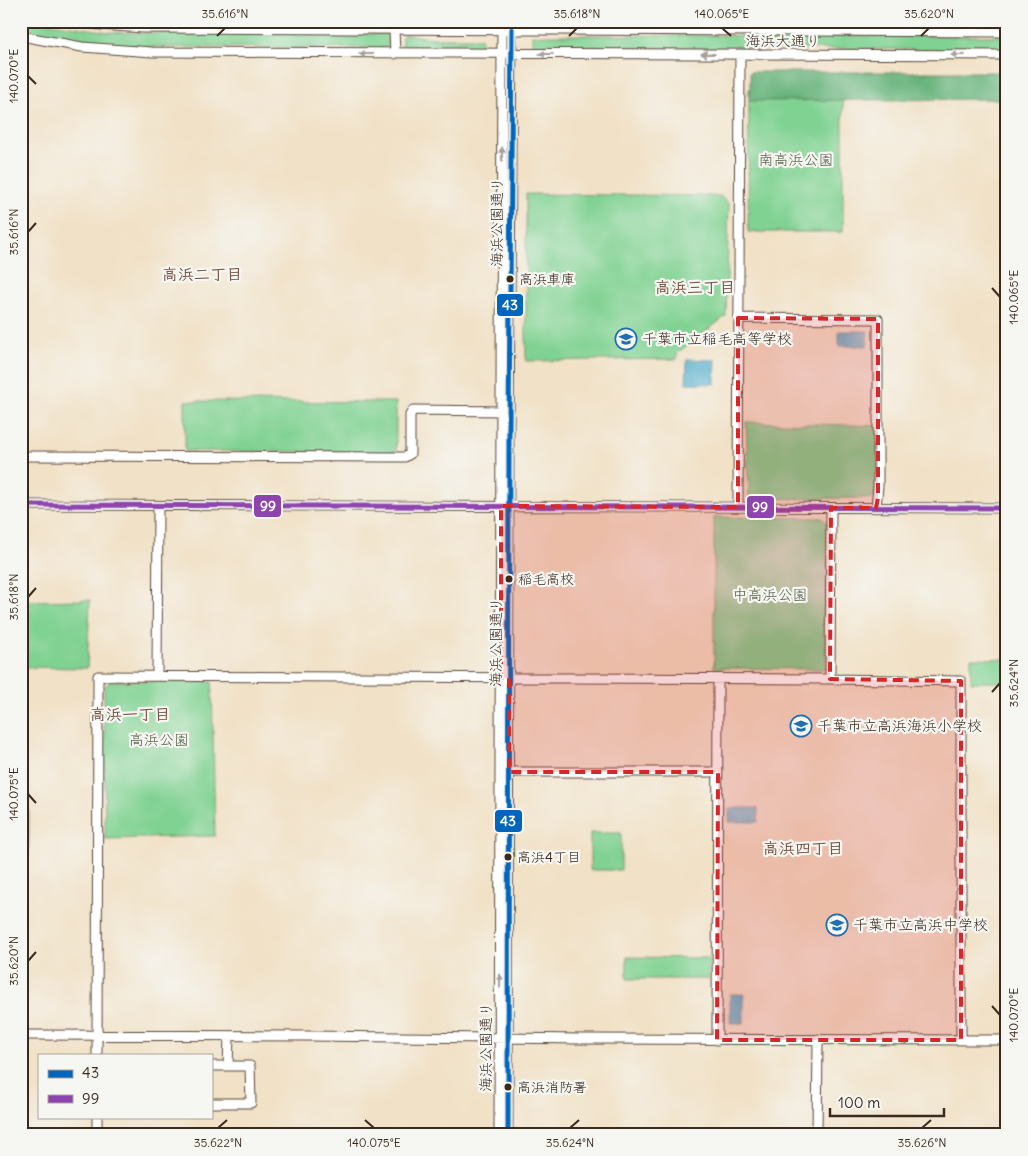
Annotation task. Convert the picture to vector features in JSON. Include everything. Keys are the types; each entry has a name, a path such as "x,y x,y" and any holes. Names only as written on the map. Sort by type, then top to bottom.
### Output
{"street":[{"name":"海浜大通り","path":"70,21 100,26 143,28 1007,32"},
{"name":"海浜公園通り","path":"507,29 509,426 506,506 504,1038 508,1135"},
{"path":"394,30 394,54"},
{"name":"海浜大通り","path":"21,36 64,45 117,51 394,54 1007,55"},
{"name":"海浜公園通り","path":"506,506 502,411 507,54"},
{"path":"738,507 740,54"},
{"path":"738,318 878,319 878,492 876,508"},
{"path":"21,456 405,458 410,454 410,415 414,410 502,411"},
{"path":"21,505 1007,508"},
{"path":"157,676 158,506"},
{"path":"830,679 831,508"},
{"path":"97,1054 98,676 962,681 960,1040"},
{"name":"海浜公園通り","path":"499,1135 504,1038 509,772 505,678"},
{"path":"717,1040 718,679"},
{"path":"509,772 718,772"},
{"path":"21,1035 1007,1040"},
{"path":"228,1036 228,1066"},
{"path":"817,1135 818,1039"},
{"path":"212,1066 250,1066 251,1103 212,1103"},
{"path":"97,1118 97,1135"}],"highlighted area":[{"path":"738,318 878,319 878,498 876,508 831,508 830,679 961,681 961,1040 717,1040 718,772 509,772 509,678 501,678 501,506 738,507"}],"green space":[{"path":"21,21 38,21 109,32 386,34 388,36 388,46 386,48 151,47 87,44 21,31"},
{"path":"404,34 432,38 481,38 481,48 404,48 402,46 402,36"},
{"path":"532,35 1007,36 1007,50 606,48 571,45 532,45"},
{"path":"750,72 1007,72 1007,99 750,101"},
{"name":"南高浜公園","path":"749,89 843,89 843,232 748,232"},
{"path":"526,194 720,196 729,204 726,316 677,353 677,359 526,361"},
{"path":"185,401 396,402 396,452 185,451"},
{"path":"746,422 883,426 878,498 749,499"},
{"name":"中高浜公園","path":"714,517 822,518 827,522 826,669 714,668"},
{"path":"90,600 87,668 21,667 21,601"},
{"path":"971,658 1007,659 1007,682 971,682"},
{"name":"高浜公園","path":"110,681 212,682 215,836 105,839 104,688"},
{"path":"21,795 29,795 29,855 21,855"},
{"path":"590,833 621,833 621,870 590,870"},
{"path":"627,957 709,958 708,979 627,979"}],"water":[{"path":"839,331 868,331 867,346 839,346"},
{"path":"687,359 716,360 715,384 686,383"},
{"path":"729,808 758,808 758,822 729,822"},
{"path":"730,994 744,994 744,1023 730,1023"}],"transit line":[{"name":"43","path":"508,1135 509,426 512,29"},
{"name":"99","path":"21,505 1007,508"}],"place":[{"name":"高浜車庫","path":"510,279"},
{"name":"千葉市立稲毛高等学校","path":"626,339"},
{"name":"稲毛高校","path":"509,579"},
{"name":"千葉市立高浜海浜小学校","path":"801,726"},
{"name":"高浜4丁目","path":"508,857"},
{"name":"千葉市立高浜中学校","path":"837,925"},
{"name":"高浜消防署","path":"508,1087"}],"district":[{"name":"高浜二丁目","path":"202,274"},
{"name":"高浜三丁目","path":"695,287"},
{"name":"高浜一丁目","path":"130,714"},
{"name":"高浜四丁目","path":"803,848"}]}
